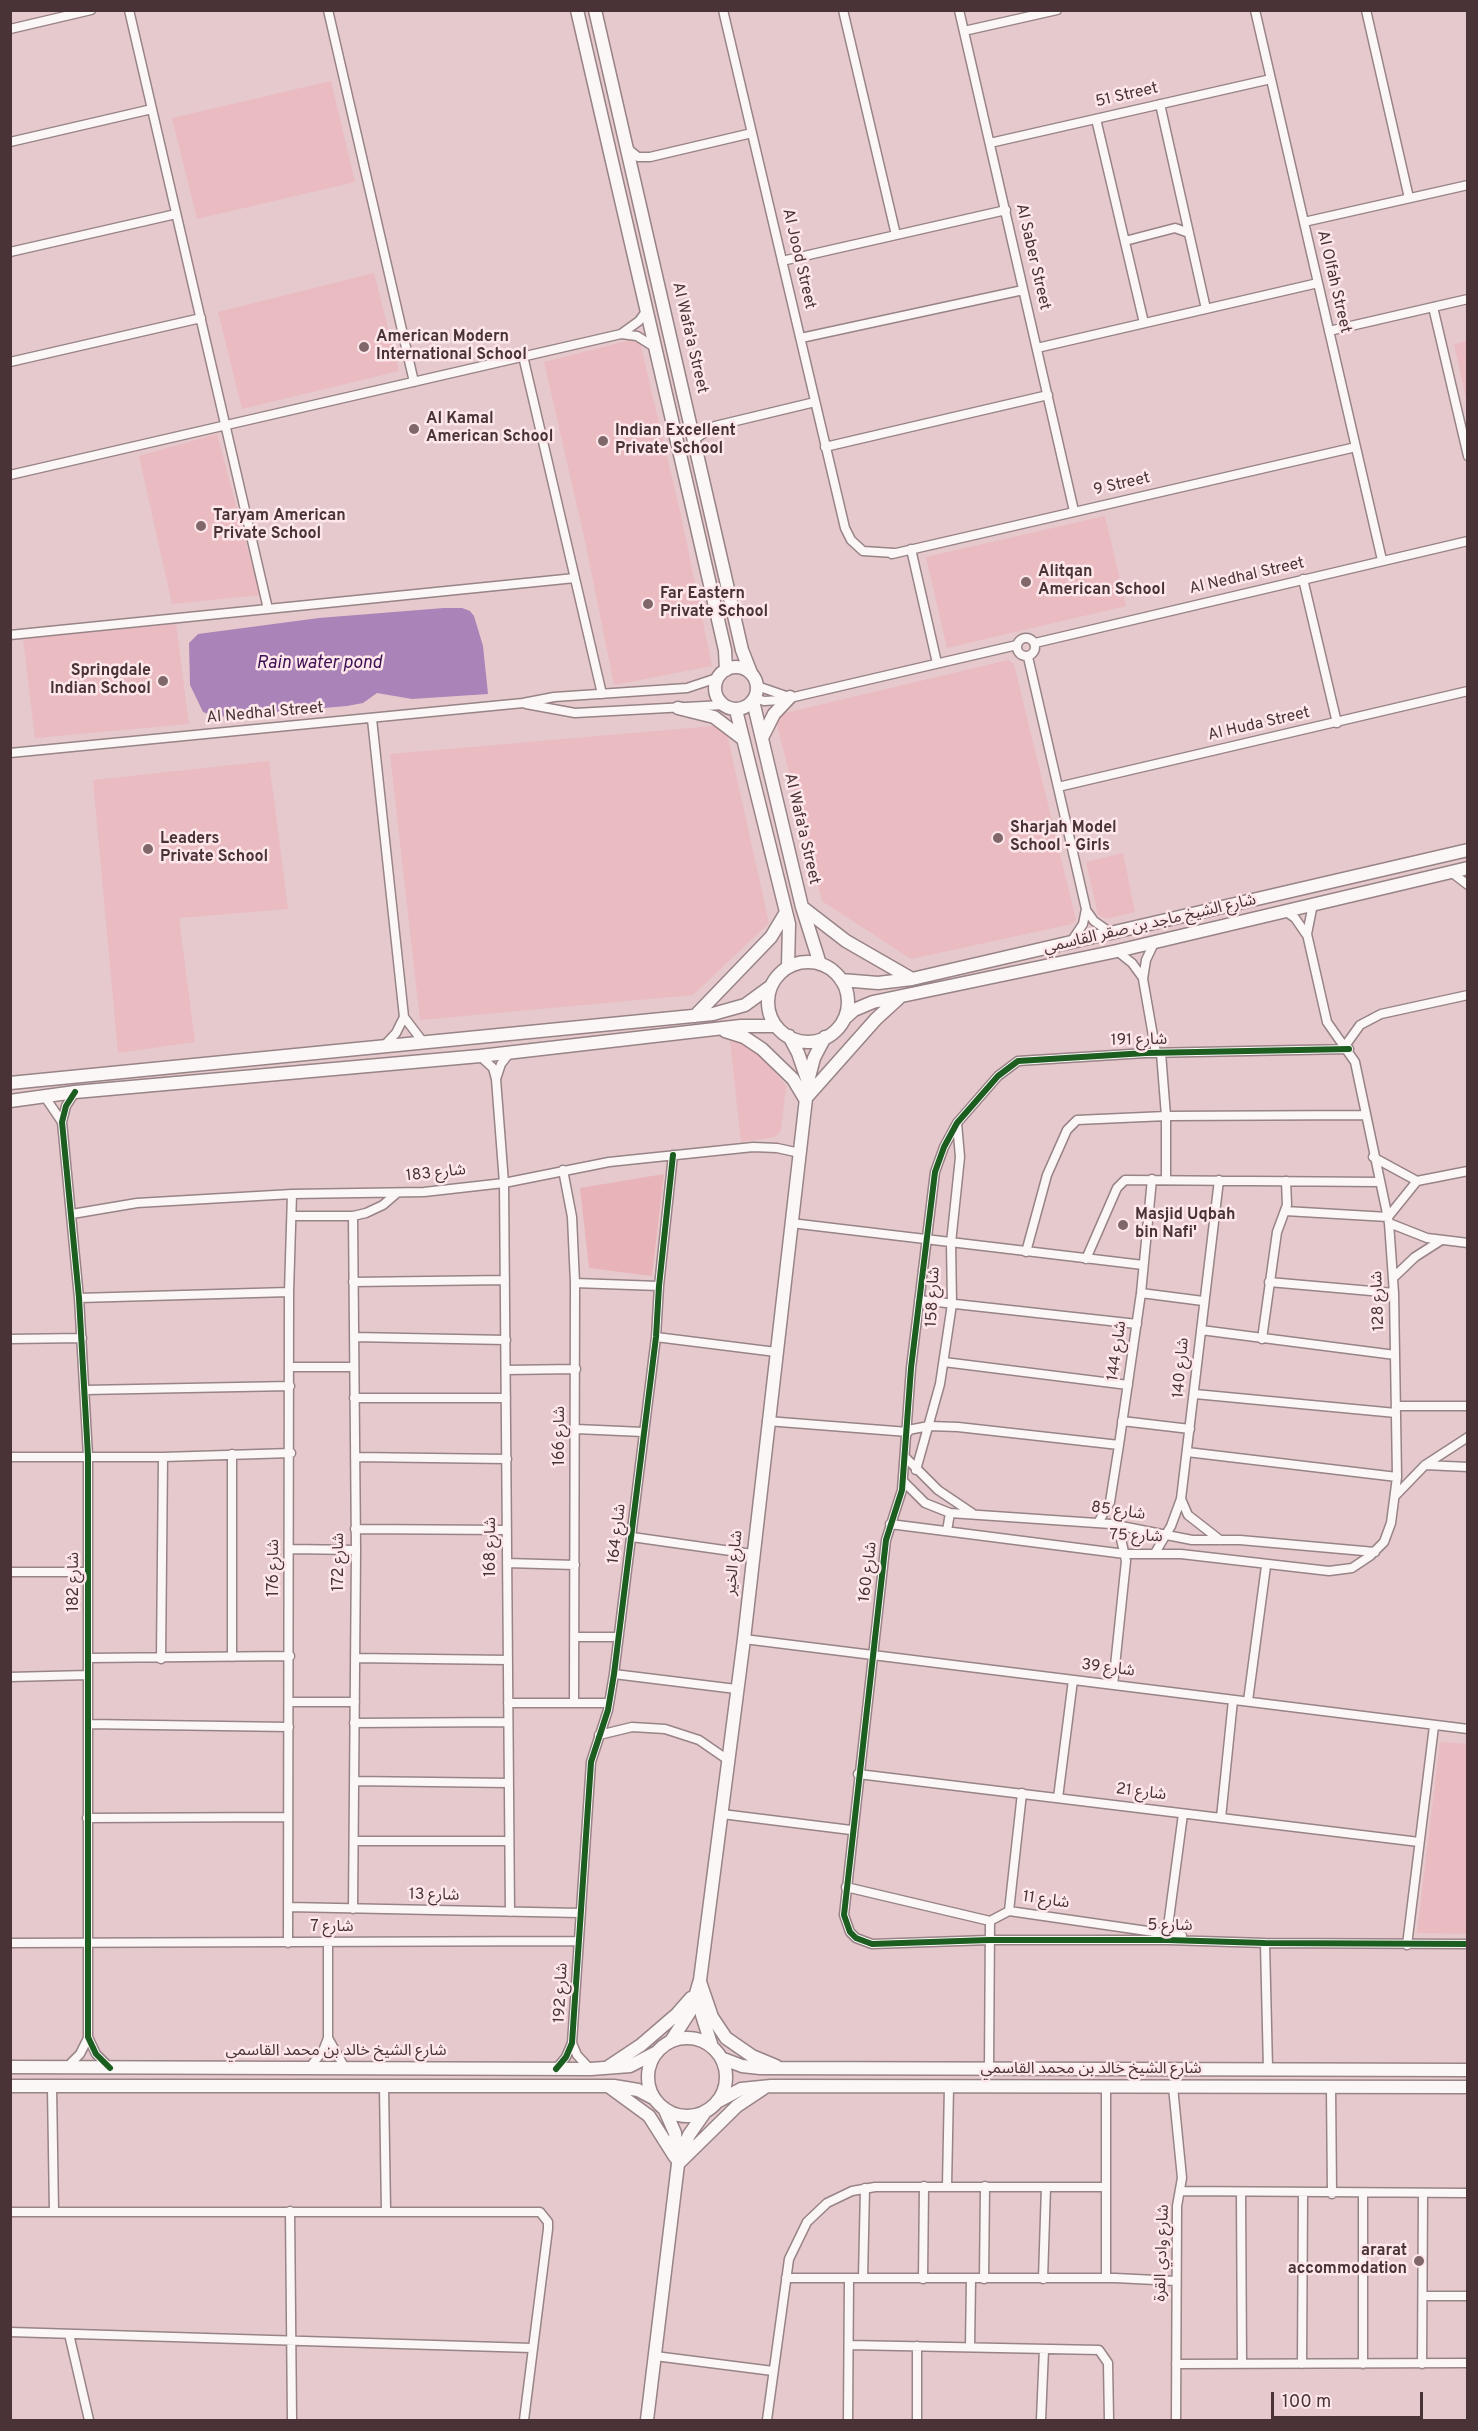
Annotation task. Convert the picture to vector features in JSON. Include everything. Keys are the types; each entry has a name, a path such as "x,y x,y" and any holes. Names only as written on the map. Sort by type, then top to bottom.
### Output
{"street":[{"path":"10,29 91,10"},
{"path":"129,10 268,609"},
{"path":"328,10 414,382"},
{"name":"Al Wafa'a Street","path":"577,10 725,650 722,674"},
{"name":"Al Wafa'a Street","path":"594,10 742,650 751,673"},
{"name":"Al Jood Street","path":"723,10 801,338 844,536 855,552 873,557 894,553"},
{"path":"843,10 896,235"},
{"name":"Al Saber Street","path":"959,10 1074,511"},
{"path":"964,32 1057,10"},
{"name":"Al Olfah Street","path":"1255,10 1382,560"},
{"path":"1366,10 1409,198"},
{"name":"51 Street","path":"990,143 1271,79"},
{"path":"1160,104 1206,309"},
{"path":"10,142 152,109"},
{"path":"1096,119 1144,323"},
{"path":"627,148 638,157 650,157 752,133"},
{"path":"1304,222 1467,185"},
{"path":"782,261 1006,210"},
{"path":"10,252 176,214"},
{"path":"1125,241 1175,228 1189,233"},
{"path":"1037,348 1318,284"},
{"path":"801,338 1023,290"},
{"path":"1329,331 1467,299"},
{"path":"1433,307 1467,456"},
{"path":"10,475 621,334 639,321 647,309"},
{"path":"10,362 201,318"},
{"path":"621,334 644,339 657,348"},
{"path":"523,356 602,694"},
{"path":"825,447 1048,395"},
{"path":"695,440 715,426 815,402"},
{"name":"9 Street","path":"894,553 1356,447"},
{"name":"Al Nedhal Street","path":"1035,643 1382,560 1467,542"},
{"path":"911,549 937,663"},
{"path":"10,635 575,578"},
{"path":"1303,579 1337,723"},
{"path":"755,695 770,693 790,697 1017,645 1024,638 1035,643 1035,652 1028,657"},
{"path":"1017,645 1019,654 1028,657"},
{"path":"1028,657 1086,909 1095,921 1113,934"},
{"path":"742,668 751,673 755,695 749,706 736,710 723,705 715,689 722,674 742,668"},
{"name":"Al Nedhal Street","path":"10,753 372,719 523,703 554,697 687,688 722,674"},
{"name":"Al Huda Street","path":"1058,787 1467,691"},
{"name":"Al Wafa'a Street","path":"755,695 802,907 820,964"},
{"path":"763,736 774,714 790,697"},
{"name":"Al Nedhal Street","path":"523,703 575,713 723,705"},
{"path":"678,708 714,717 745,740"},
{"name":"Al Wafa'a Street","path":"736,710 786,912 790,937 788,967"},
{"path":"372,719 404,1017 423,1042"},
{"name":"شارع الشيخ ماجد بن صقر القاسمي","path":"841,980 878,983 912,979 1467,850"},
{"name":"شارع الشيخ ماجد بن صقر القاسمي","path":"844,1019 862,1006 1154,943 1467,868"},
{"path":"1451,872 1467,885"},
{"path":"1306,934 1313,904"},
{"path":"802,907 846,941 912,979"},
{"path":"1071,943 1083,924 1086,909"},
{"path":"1285,910 1295,918 1306,934"},
{"path":"695,1016 771,937 786,912"},
{"name":"شارع 128","path":"1306,934 1327,1022 1347,1047 1357,1068 1373,1157 1389,1220 1394,1278 1397,1477 1389,1533 1376,1552"},
{"path":"1154,943 1146,960 1143,979 1159,1053 1166,1116 1166,1179"},
{"path":"1117,951 1132,963 1143,979"},
{"path":"10,1083 695,1016 735,1010 754,1000 788,967 803,962 820,964 831,970 841,980 847,999 844,1019 825,1037 807,1041 789,1036 776,1026 768,1002 771,986"},
{"path":"1347,1047 1360,1025 1376,1016 1467,995"},
{"path":"718,1029 744,1037 762,1049 788,1074 805,1099 876,1019 899,998"},
{"path":"384,1046 396,1033 404,1017"},
{"path":"10,1101 75,1092 480,1056 718,1029 776,1026"},
{"name":"شارع الخير","path":"789,1036 808,1081"},
{"name":"شارع الخير","path":"671,2041 691,2010 700,1980 744,1639 805,1099 814,1058 825,1037"},
{"name":"شارع 191","path":"957,1123 998,1076 1018,1061 1159,1053 1347,1047"},
{"path":"496,1079 501,1064 511,1052"},
{"path":"480,1056 489,1063 496,1079"},
{"name":"شارع 168","path":"496,1079 504,1183 506,1280 510,1912"},
{"name":"شارع 182","path":"75,1092 66,1106 62,1122 79,1298 88,1456 88,2037"},
{"name":"شارع 182","path":"45,1097 62,1122"},
{"path":"1026,1252 1047,1175 1069,1126 1082,1119 1166,1116 1365,1115"},
{"name":"شارع 160","path":"872,1944 856,1938 846,1924 846,1887 851,1830 886,1540 900,1499 903,1481 910,1374 935,1173 944,1147 957,1123"},
{"name":"شارع 158","path":"916,1470 944,1362 952,1304 951,1243 960,1157 957,1123"},
{"name":"شارع 183","path":"72,1214 120,1205 292,1194 397,1193 504,1183 563,1170 673,1155 765,1146 800,1153"},
{"name":"شارع 164","path":"580,1913 590,1775 609,1703 614,1674 616,1637 632,1537 656,1337 658,1286 673,1155"},
{"path":"1373,1157 1417,1181 1467,1171"},
{"name":"شارع 166","path":"563,1170 572,1216 575,1283 576,1637 574,1703"},
{"path":"1086,1259 1120,1183 1132,1178 1379,1182"},
{"name":"شارع 144","path":"1098,1523 1110,1502 1119,1445 1141,1293 1152,1179"},
{"name":"شارع 140","path":"1155,1553 1167,1535 1181,1499 1219,1180"},
{"path":"1262,1339 1277,1232 1285,1211 1286,1181"},
{"path":"1389,1220 1417,1181"},
{"path":"292,1216 353,1216 375,1209 397,1193"},
{"name":"شارع 176","path":"288,1943 291,1453 289,1292 292,1194"},
{"path":"1285,1211 1389,1220 1440,1241 1467,1243"},
{"name":"شارع 172","path":"353,1216 356,1550 353,1909"},
{"path":"791,1223 1143,1265"},
{"path":"1394,1278 1415,1257 1440,1241"},
{"path":"353,1282 506,1280"},
{"path":"1269,1282 1394,1293"},
{"path":"575,1283 658,1286"},
{"path":"79,1298 289,1292"},
{"path":"1141,1293 1203,1301"},
{"path":"919,1300 1137,1324"},
{"path":"1201,1330 1395,1355"},
{"path":"354,1337 506,1340"},
{"path":"656,1337 776,1352"},
{"path":"10,1339 82,1338"},
{"path":"944,1362 1128,1385"},
{"path":"289,1367 354,1366"},
{"path":"506,1370 576,1370"},
{"path":"85,1390 290,1386"},
{"path":"1195,1394 1396,1409 1467,1406"},
{"path":"354,1398 506,1398"},
{"path":"767,1421 908,1431 929,1426 958,1427 1119,1445"},
{"path":"1122,1421 1190,1430"},
{"path":"576,1430 643,1432"},
{"path":"1395,1496 1425,1466 1467,1437"},
{"path":"1187,1452 1397,1477"},
{"path":"10,1457 163,1457 291,1453"},
{"path":"232,1454 232,1657"},
{"path":"161,1659 163,1457"},
{"path":"355,1457 507,1459"},
{"path":"905,1457 950,1500 975,1515"},
{"path":"1425,1466 1467,1467"},
{"name":"شارع 85","path":"903,1481 925,1503 950,1513 1111,1524 1192,1540 1220,1540 1376,1552"},
{"path":"1181,1499 1188,1515 1220,1540"},
{"path":"947,1532 950,1513"},
{"name":"شارع 75","path":"890,1524 1125,1554 1155,1553 1266,1566 1340,1571 1362,1563 1376,1552"},
{"path":"1111,1524 1120,1539 1125,1554 1126,1568 1113,1685"},
{"path":"355,1529 507,1530"},
{"path":"632,1537 752,1554"},
{"path":"290,1549 356,1550"},
{"path":"507,1563 575,1565"},
{"path":"1248,1701 1266,1566"},
{"path":"10,1572 88,1572"},
{"path":"576,1637 616,1637"},
{"name":"شارع 39","path":"744,1639 1467,1729"},
{"path":"88,1658 290,1656"},
{"path":"355,1658 508,1660"},
{"path":"614,1674 736,1689"},
{"path":"10,1677 88,1675"},
{"path":"1058,1798 1073,1680"},
{"path":"1221,1818 1233,1700"},
{"path":"289,1702 354,1702"},
{"path":"508,1703 609,1703"},
{"path":"354,1723 508,1722"},
{"path":"88,1724 289,1727"},
{"path":"1407,1945 1434,1726"},
{"path":"599,1735 632,1727 665,1730 699,1740 729,1760"},
{"name":"شارع 21","path":"858,1774 1419,1842"},
{"path":"354,1781 509,1783"},
{"path":"1009,1911 1022,1793"},
{"path":"722,1814 851,1830"},
{"path":"1167,1934 1183,1814"},
{"path":"87,1818 287,1817"},
{"path":"354,1840 509,1841"},
{"path":"846,1887 990,1921 989,2068"},
{"name":"شارع 13","path":"288,1907 580,1913"},
{"name":"شارع 11","path":"990,1921 1009,1911 1211,1940"},
{"name":"شارع 192","path":"556,2069 566,2057 572,2043 580,1913"},
{"name":"شارع 5","path":"872,1944 989,1940 1211,1940 1264,1943 1467,1944"},
{"name":"شارع 7","path":"10,1943 578,1941"},
{"path":"309,2068 319,2058 328,2038 328,1943"},
{"path":"1264,1943 1268,2069"},
{"path":"678,2164 689,2135 705,2112 717,2102 726,2084 726,2069 712,2047 702,2015 700,1980"},
{"path":"700,1980 712,2017 721,2031 740,2049 778,2067"},
{"path":"605,2069 631,2053 677,2014 690,1999 700,1980"},
{"path":"67,2067 80,2054 88,2037"},
{"path":"88,2037 96,2055 110,2067"},
{"path":"328,2038 345,2068"},
{"path":"647,2421 678,2164 675,2133 648,2078 651,2062 657,2052 671,2041 694,2038 712,2047"},
{"name":"شارع 192","path":"572,2043 577,2055 591,2069"},
{"name":"شارع الشيخ خالد بن محمد القاسمي","path":"10,2067 605,2069 638,2064 657,2052"},
{"name":"شارع الشيخ خالد بن محمد القاسمي","path":"721,2058 750,2067 1467,2070"},
{"path":"10,2086 606,2086 629,2088 688,2116 705,2112"},
{"path":"606,2086 649,2116 664,2137 678,2164"},
{"path":"678,2164 744,2100 771,2086"},
{"name":"شارع الشيخ خالد بن محمد القاسمي","path":"717,2102 741,2089 771,2086 1467,2087"},
{"path":"947,2186 949,2086"},
{"path":"1331,2086 1332,2194"},
{"path":"52,2087 54,2212"},
{"path":"384,2087 386,2211"},
{"path":"1106,2087 1106,2278"},
{"name":"شارع وادي القرة","path":"1173,2087 1182,2178 1178,2206 1176,2281 1176,2421"},
{"path":"923,2279 924,2186"},
{"path":"984,2279 985,2186"},
{"path":"1043,2279 1046,2187"},
{"path":"767,2421 786,2278 793,2245 807,2222 827,2203 865,2188 1106,2187"},
{"path":"863,2278 865,2188"},
{"path":"1180,2191 1303,2194 1467,2193"},
{"path":"1240,2192 1242,2364"},
{"path":"1422,2364 1424,2193"},
{"path":"1302,2364 1303,2194"},
{"path":"1363,2194 1363,2364"},
{"path":"290,2211 292,2421"},
{"path":"10,2212 534,2211 545,2216 548,2229 524,2421"},
{"path":"786,2278 1106,2278 1176,2281"},
{"path":"848,2421 849,2278"},
{"path":"970,2347 971,2279"},
{"path":"1423,2296 1467,2296"},
{"path":"10,2332 532,2348"},
{"path":"69,2334 89,2421"},
{"path":"849,2345 1094,2349 1103,2354 1109,2369 1109,2421"},
{"path":"917,2346 917,2421"},
{"path":"1041,2421 1044,2349"},
{"path":"654,2356 773,2371"},
{"path":"1176,2364 1467,2363"}],"shaded area":[{"path":"331,81 355,182 197,219 172,118"},
{"path":"374,273 399,371 242,409 218,312"},
{"path":"639,338 682,520 712,666 614,685 585,541 544,362"},
{"path":"1468,341 1467,403 1454,344"},
{"path":"217,434 260,595 172,604 139,456"},
{"name":"Alitqan American School","path":"1105,516 1126,606 947,648 926,557"},
{"path":"176,624 189,724 35,738 23,639"},
{"path":"1008,660 1014,664 1076,920 1072,924 911,959 822,901 777,725 781,714"},
{"path":"725,725 769,923 693,995 420,1020 390,754"},
{"name":"Leaders Private School","path":"269,761 288,909 179,918 195,1042 118,1053 93,780"},
{"path":"1123,853 1135,912 1106,919 1098,915 1086,862"},
{"path":"730,1041 749,1043 786,1086 781,1130 775,1137 741,1142"},
{"path":"664,1174 652,1276 589,1268 580,1188"},
{"path":"1440,1742 1467,1744 1467,1934 1417,1933"}],"water":[{"name":"Rain water pond","path":"462,608 470,611 474,616 483,646 488,694 412,699 377,693 363,703 347,706 216,717 203,712 190,685 189,643 198,634 319,618"}],"cycle path":[{"path":"1349,1049 1146,1053 1018,1061 998,1076 957,1123 944,1147 935,1172 911,1368 902,1490 886,1540 844,1915 850,1932 856,1938 872,1944 989,1940 1468,1944"},
{"path":"75,1092 66,1106 62,1122 79,1298 88,1456 88,2037 96,2054 110,2068"},
{"path":"556,2069 566,2057 572,2043 591,1762 608,1710 614,1674 656,1337 673,1155"}],"place":[{"name":"American Modern International School","path":"364,347"},
{"name":"Al Kamal American School","path":"414,429"},
{"name":"Indian Excellent Private School","path":"603,441"},
{"name":"Taryam American Private School","path":"201,526"},
{"name":"Alitqan American School","path":"1026,582"},
{"name":"Far Eastern Private School","path":"648,604"},
{"name":"Springdale Indian School","path":"163,681"},
{"name":"Sharjah Model School - Girls","path":"998,838"},
{"name":"Leaders Private School","path":"148,849"},
{"name":"Masjid Uqbah bin Nafi'","path":"1123,1225"},
{"name":"ararat accommodation","path":"1419,2261"}]}
